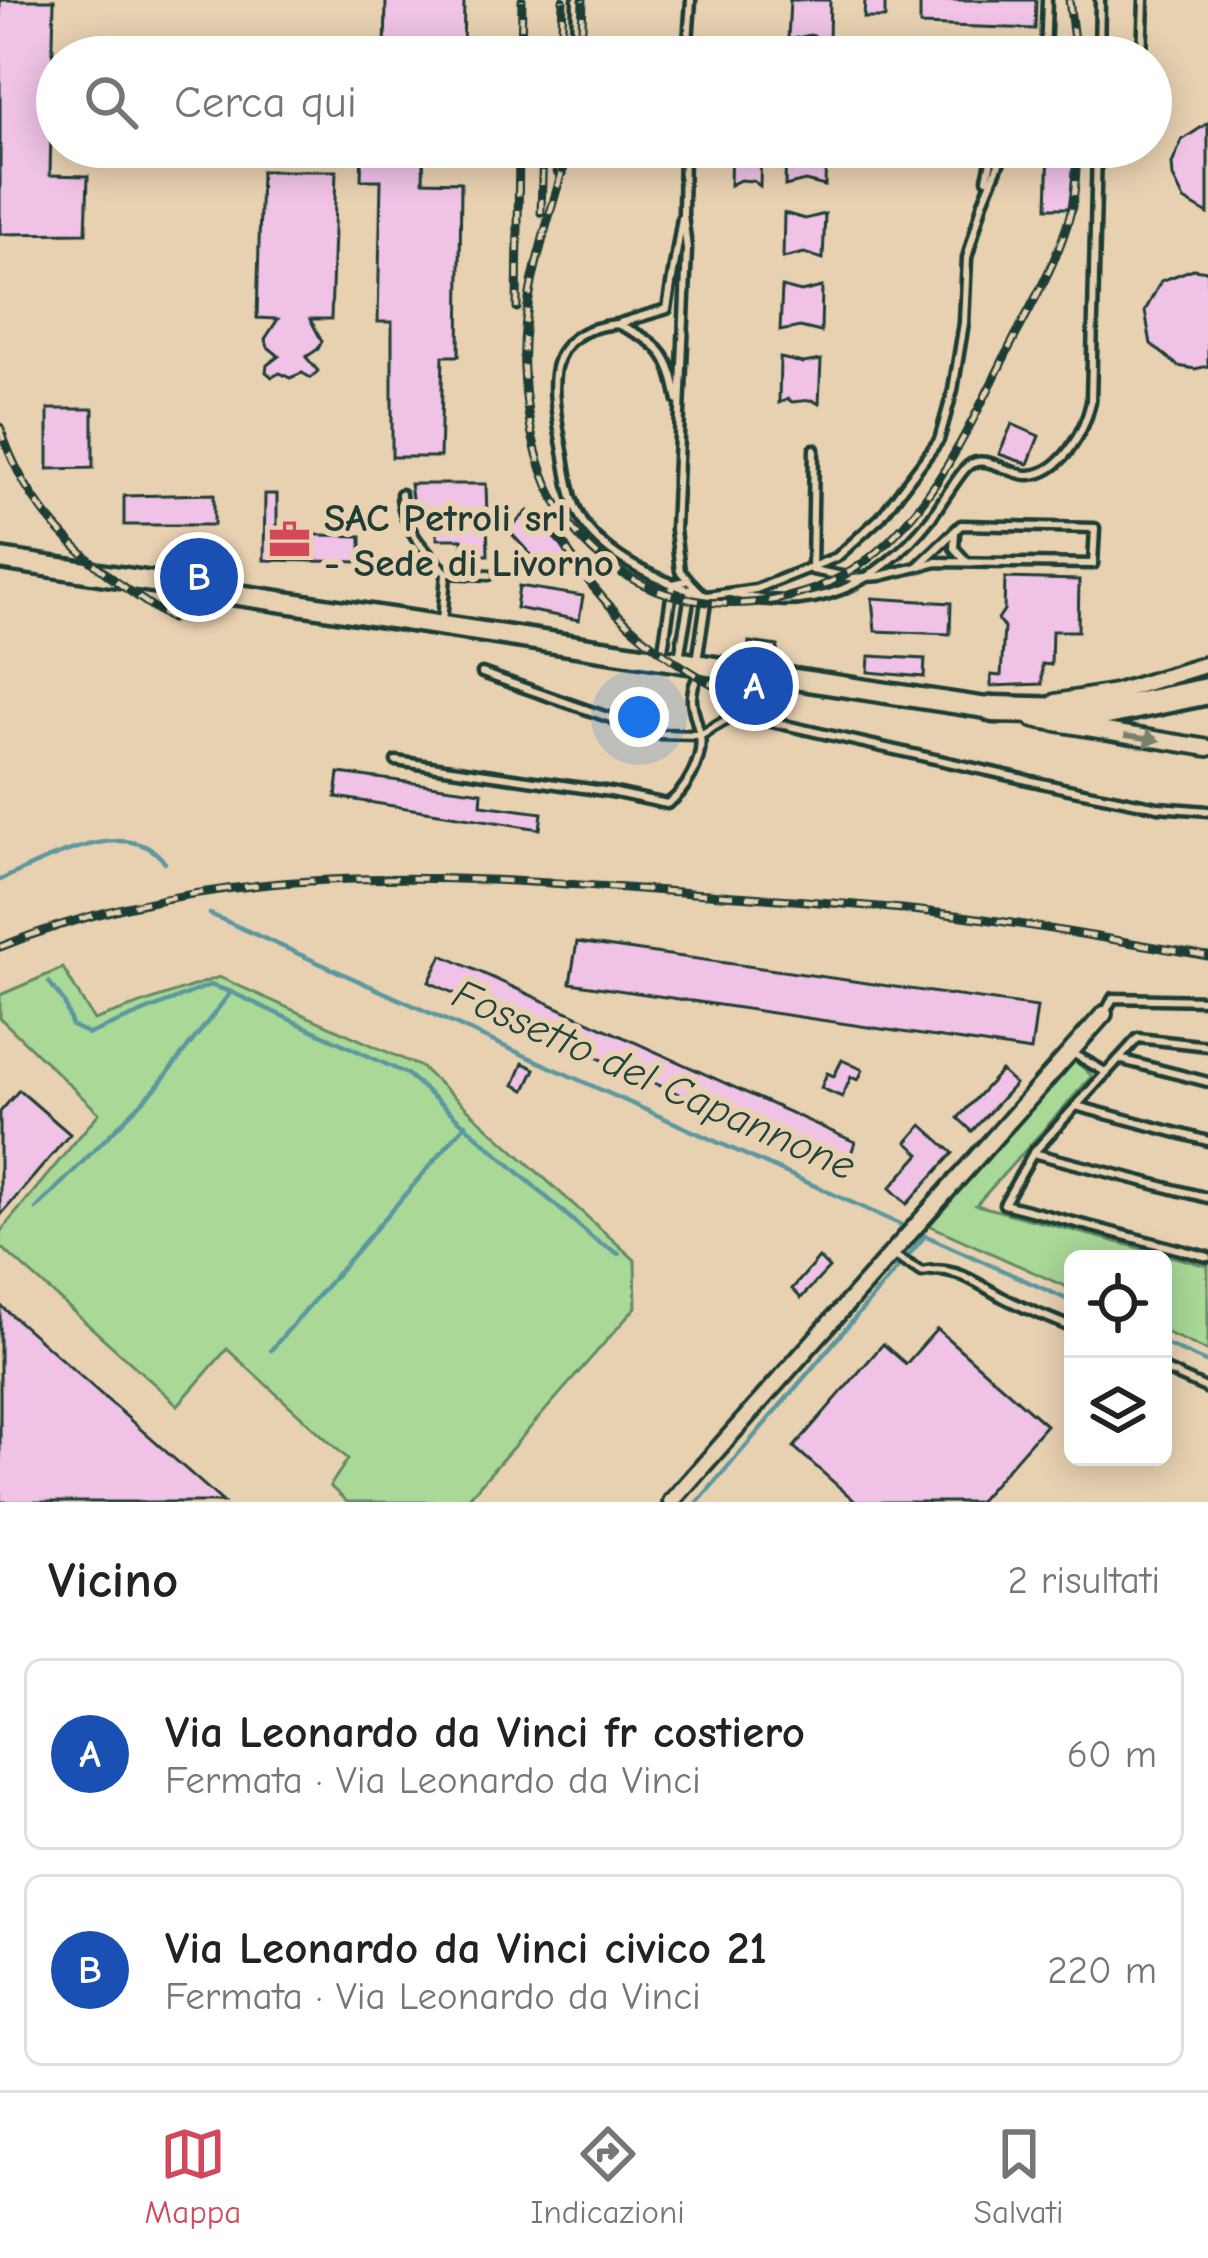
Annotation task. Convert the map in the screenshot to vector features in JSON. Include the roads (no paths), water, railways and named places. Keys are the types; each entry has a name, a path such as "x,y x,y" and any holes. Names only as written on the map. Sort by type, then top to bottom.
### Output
{"highway":[{"path":"993,709 1107,712 1208,691"}],"main road":[{"path":"0,559 993,709"}],"street":[{"path":"993,709 1115,692 1208,664"},
{"path":"993,709 1208,748"},
{"path":"671,1502 1104,1014"}],"lane":[{"path":"576,36 577,0"},
{"path":"688,36 691,0"},
{"path":"1046,36 1047,0"},
{"path":"1099,36 1100,0"},
{"path":"1143,36 1144,0"},
{"path":"683,168 687,249 675,530 676,557 691,589 685,662"},
{"path":"682,214 667,309 580,333 558,355 553,389 572,499 580,518 607,548 673,584 707,596 812,570 837,557 880,517 939,440 964,323 967,258 990,168"},
{"path":"983,202 997,168"},
{"path":"812,570 867,577 902,552 955,487 965,467 987,463 1032,476 1048,469 1077,440 1090,402 1096,168"},
{"path":"617,324 660,349 672,372 678,400"},
{"path":"812,570 814,448"},
{"path":"401,494 401,512 422,549 447,573 489,575"},
{"path":"730,593 801,602 867,577 918,566 1093,564 1095,528 957,528 918,566"},
{"path":"957,528 954,548 966,562"},
{"path":"442,625 447,573"},
{"path":"673,584 686,581"},
{"path":"396,761 667,804 681,791 698,759 700,734 692,718 696,677 685,662 673,584"},
{"path":"685,662 707,596"},
{"path":"482,673 656,734 700,734 731,717 767,722 1063,788 1158,807 1208,811"},
{"path":"1104,1014 1113,998 1208,1000"},
{"path":"1208,1046 1138,1038 1033,1153 1004,1204 1208,1257"},
{"path":"1070,1052 1107,1072"},
{"path":"1119,1059 1208,1082"},
{"path":"1076,1106 1208,1141"},
{"path":"1033,1153 1208,1198"},
{"path":"895,1252 915,1268 937,1268 974,1278 1000,1296 1064,1324"},
{"path":"1172,1373 1208,1389"}],"waterway":[{"path":"0,880 62,853 109,841 150,849 165,863"},
{"name":"Fossetto del Capannone","path":"210,914 1064,1298"},
{"path":"49,982 64,1002 72,1026 89,1034 210,985 407,1074 595,1240 619,1254"},
{"path":"36,1209 156,1088 231,992"},
{"path":"271,1350 466,1124"},
{"path":"698,1502 924,1237"},
{"name":"Fossetto del Capannone","path":"1172,1347 1208,1363"}],"railway":[{"path":"521,36 522,0"},
{"path":"562,36 563,0"},
{"path":"582,36 583,0"},
{"path":"1069,0 1073,36"},
{"path":"517,308 519,168"},
{"path":"541,213 542,168"},
{"path":"563,168 538,257 524,342 528,411 542,471 570,525 600,557 636,581 676,596 719,603 762,602 804,592 844,575 879,550 919,507 967,431 1052,265 1073,203 1076,168"},
{"path":"0,427 28,489 68,539 116,581 171,619"},
{"path":"554,525 594,588 645,639 706,680 772,712"},
{"path":"0,947 81,919 162,899 328,880 412,878 581,885 902,909 1208,956"}],"place":[{"name":"SAC Petroli srl - Sede di Livorno","path":"290,540"},
{"name":"Via Leonardo da Vinci civico 21","path":"199,577"},
{"name":"Via Leonardo da Vinci fr costiero","path":"754,686"}]}
